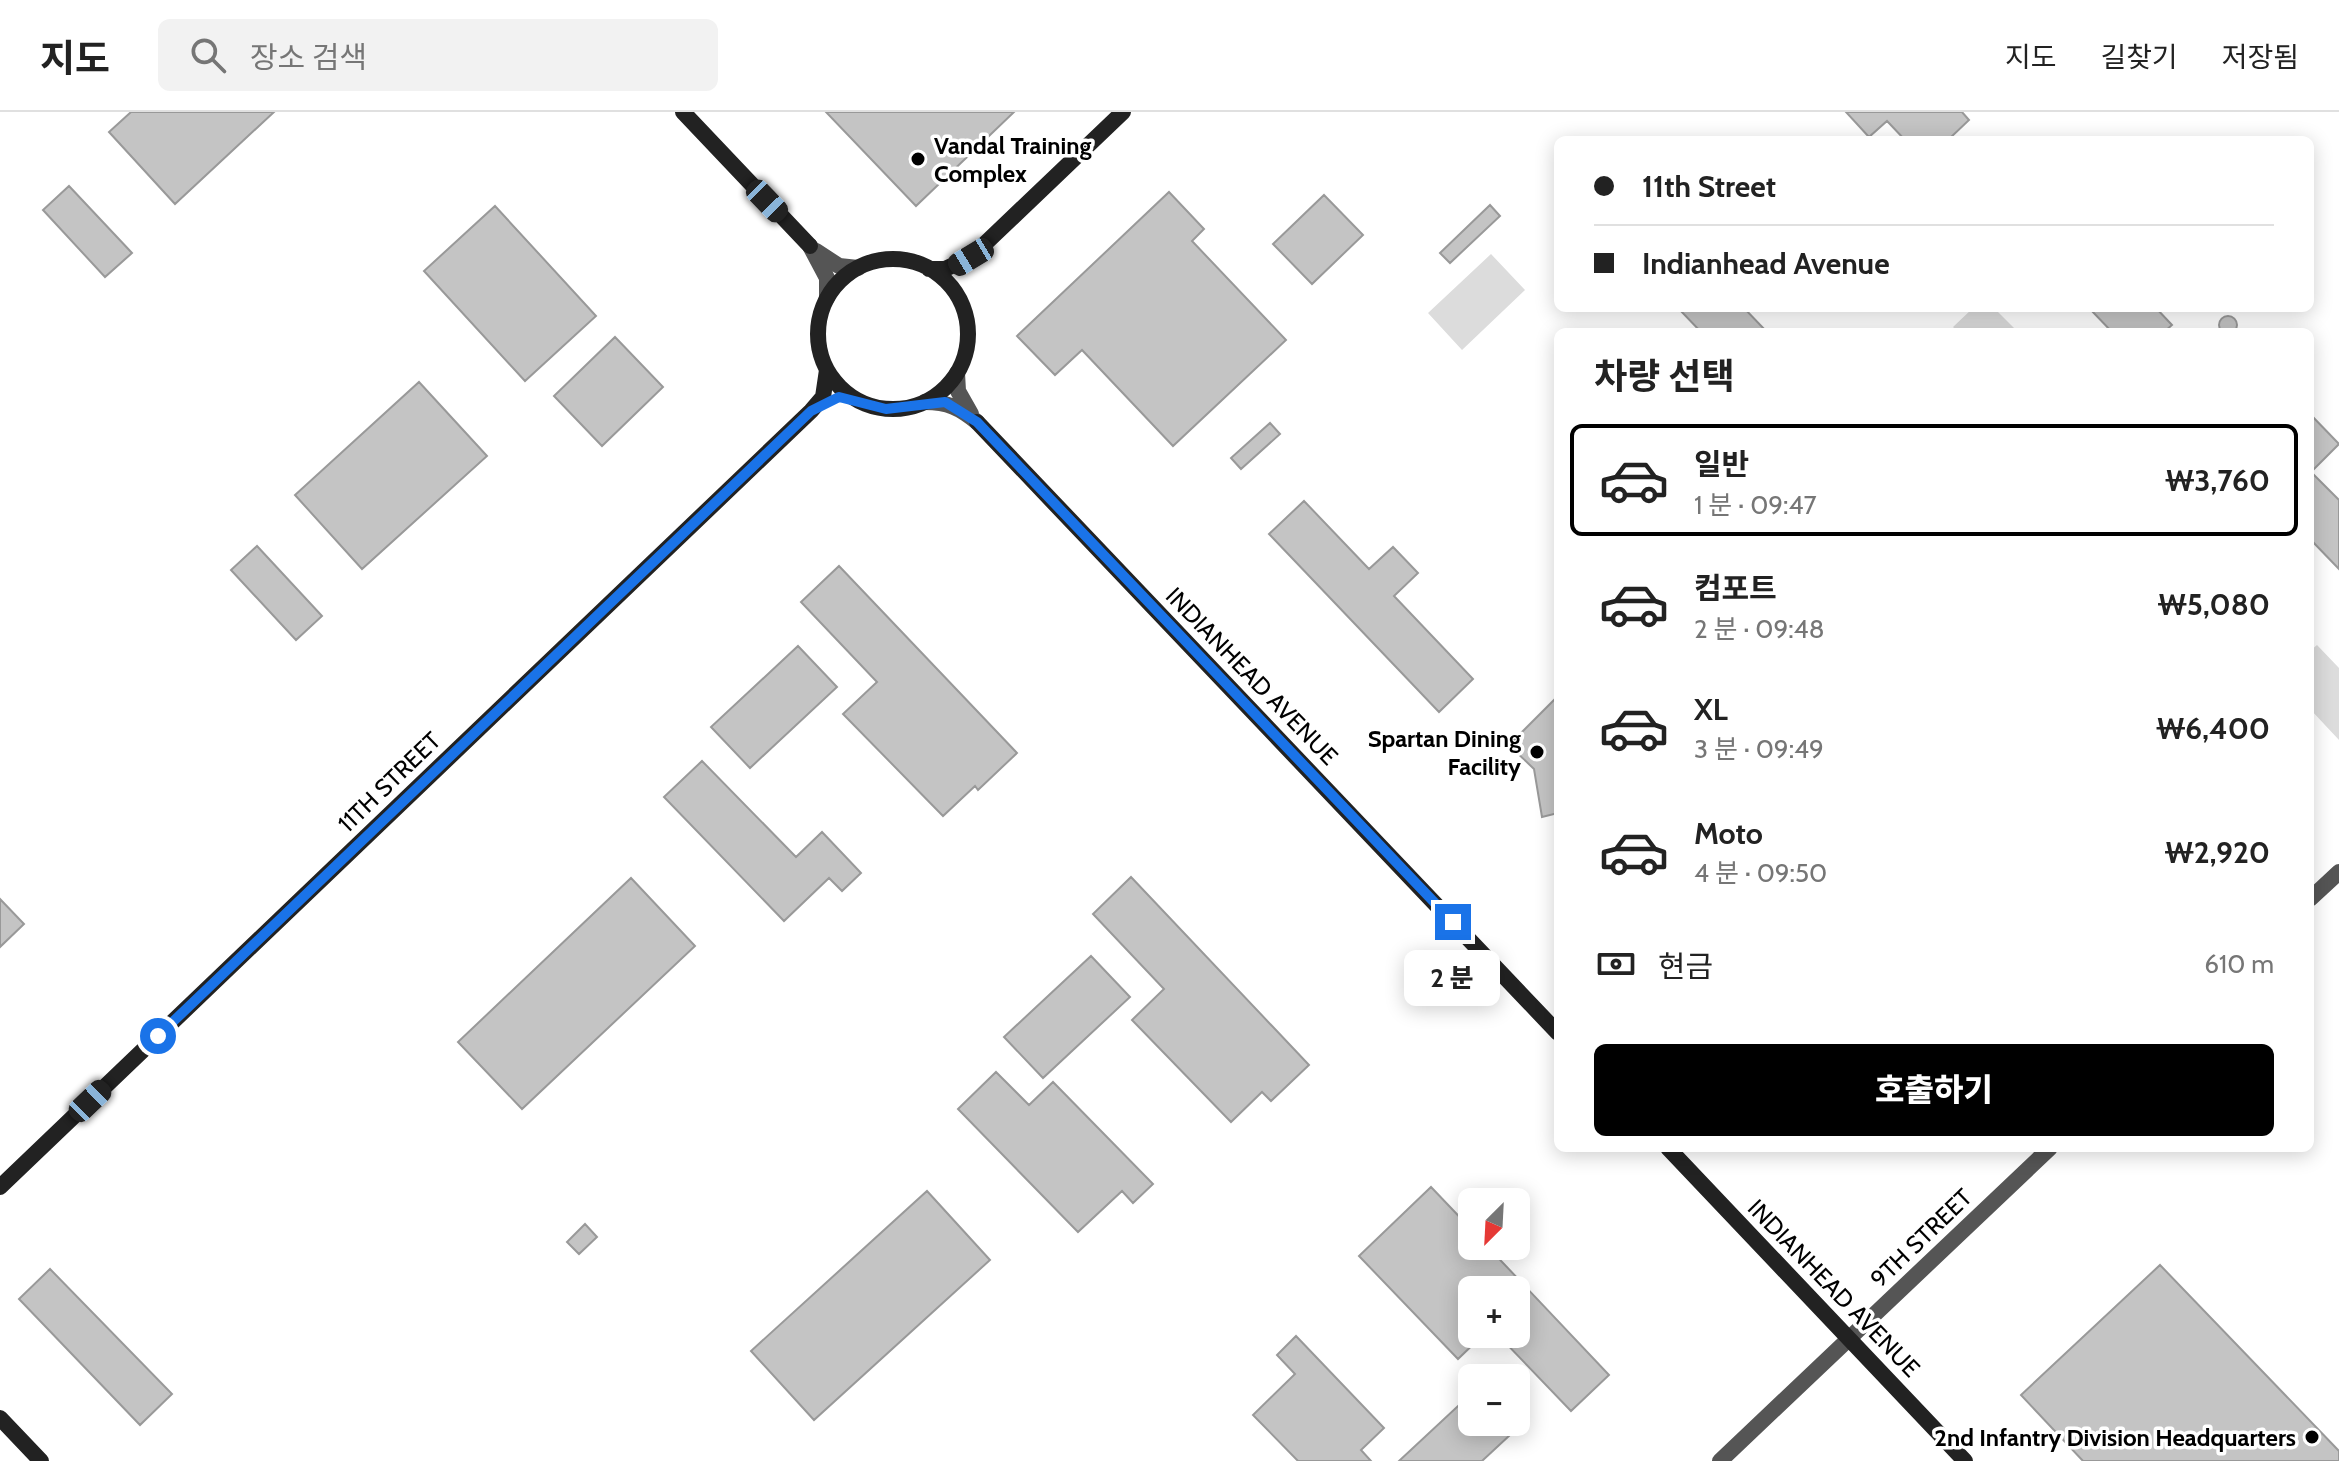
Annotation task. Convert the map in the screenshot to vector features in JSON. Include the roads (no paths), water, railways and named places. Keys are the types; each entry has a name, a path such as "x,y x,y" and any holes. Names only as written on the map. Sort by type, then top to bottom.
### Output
{"main road":[{"path":"683,112 810,246"},
{"path":"811,411 839,397 854,398 886,409 925,402 944,390 957,373 968,336 960,300 963,270 971,257 1123,112"},
{"path":"811,411 823,397 827,370 818,331 827,298 841,281 858,268 893,259 929,269 945,269 971,257"},
{"path":"929,269 949,284 960,300"},
{"path":"827,370 854,398"},
{"name":"11TH STREET","path":"0,1187 811,411"},
{"name":"INDIANHEAD AVENUE","path":"977,422 1554,1029"},
{"name":"INDIANHEAD AVENUE","path":"1672,1152 1965,1461"},
{"path":"0,1418 41,1461"}],"street":[{"path":"810,246 828,261 858,268"},
{"path":"810,246 827,278 827,298"},
{"path":"957,373 958,391 977,422"},
{"path":"925,402 945,402 960,408 977,422"},
{"path":"2314,895 2339,872"},
{"name":"9TH STREET","path":"1720,1461 2046,1152"}],"place":[{"name":"Vandal Training Complex","path":"918,159"},
{"name":"Spartan Dining Facility","path":"1537,752"},
{"name":"2nd Infantry Division Headquarters","path":"2312,1437"}]}
